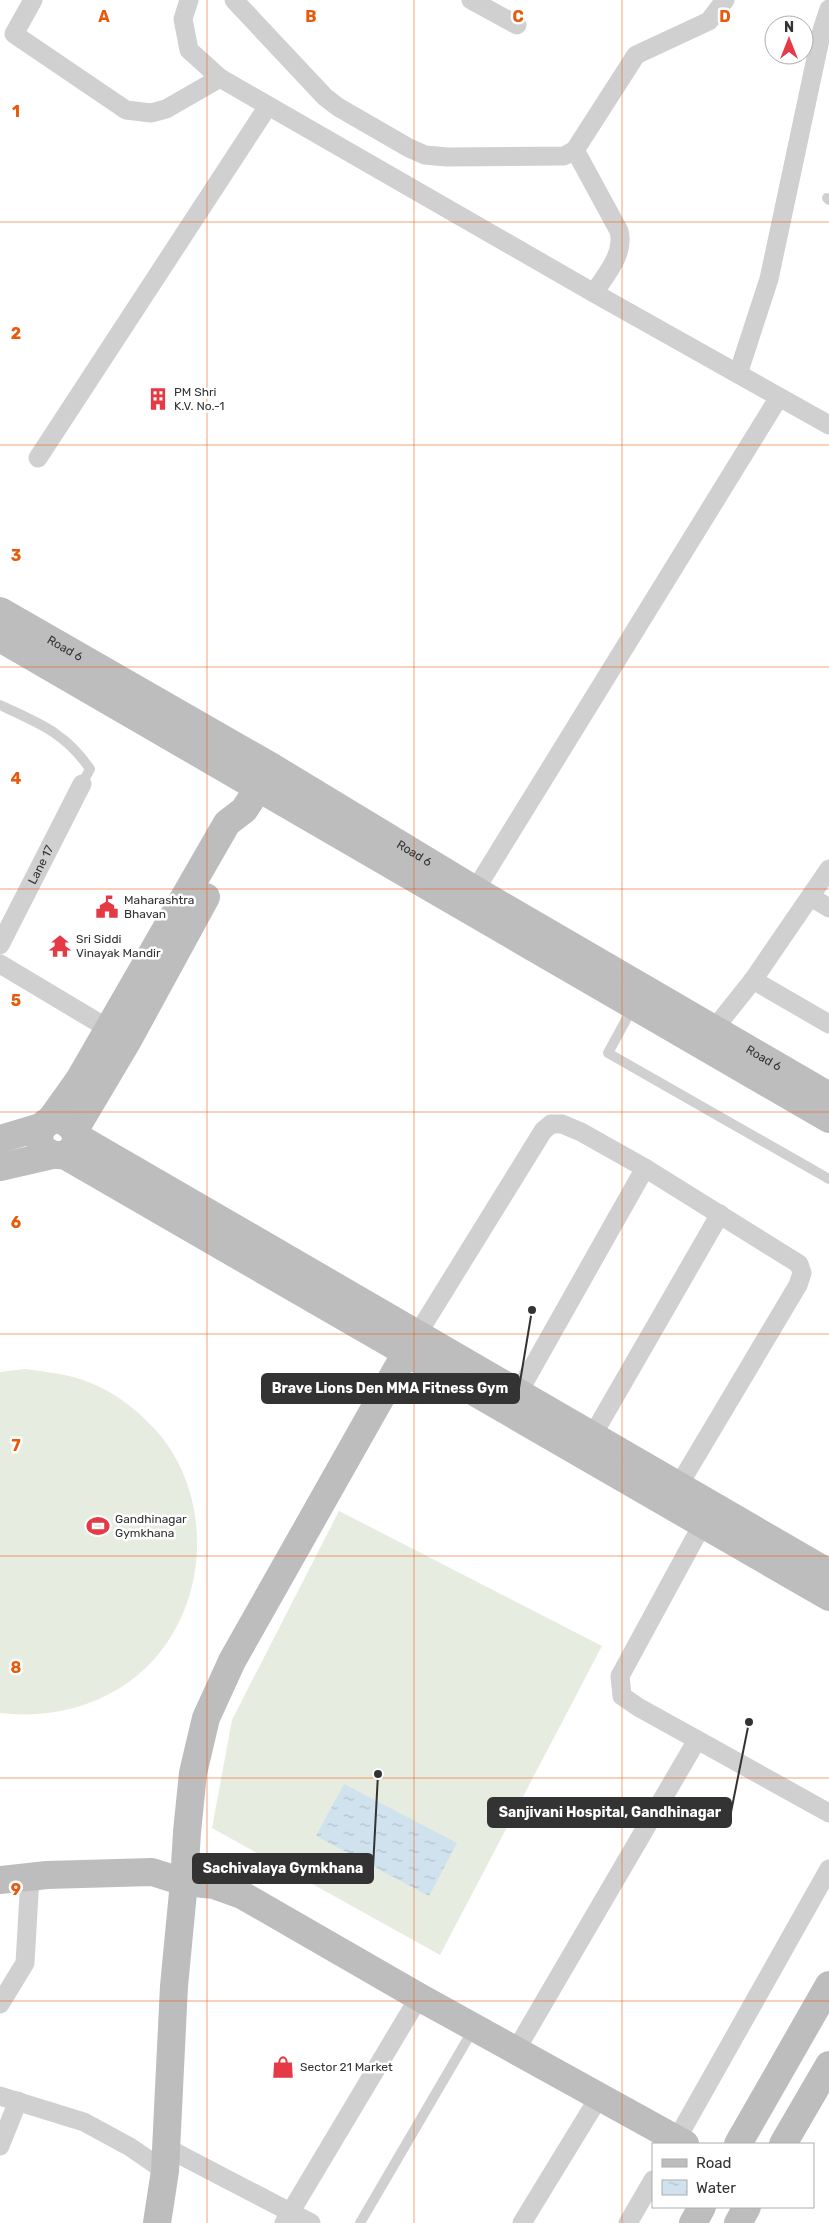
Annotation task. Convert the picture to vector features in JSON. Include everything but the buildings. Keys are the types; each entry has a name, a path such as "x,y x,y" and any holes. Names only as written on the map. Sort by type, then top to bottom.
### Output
{"street":[{"path":"33,0 14,34 126,110 151,113 166,109 220,78"},
{"path":"189,0 183,19 189,50 220,78 594,293 829,425"},
{"path":"234,0 325,97 338,107 409,148 426,155 447,157 551,157 564,156 575,150 636,55 709,21 725,0"},
{"path":"471,0 517,25"},
{"path":"738,374 769,279 822,30 829,9"},
{"path":"38,458 268,106"},
{"path":"575,150 619,230 622,242 619,254 594,293"},
{"path":"470,899 779,397"},
{"name":"Road 6","path":"0,611 266,777 470,899 634,1006 829,1119"},
{"name":"Road 6","path":"0,638 266,777"},
{"path":"0,1167 66,1144 118,1035 240,835 244,810 266,777"},
{"name":"Lane 17","path":"0,945 82,784"},
{"path":"714,1029 754,980 829,869"},
{"path":"811,897 829,908"},
{"name":"Road 6","path":"470,899 714,1029 829,1096"},
{"path":"0,964 118,1035"},
{"path":"754,980 829,1024"},
{"path":"118,1035 79,1080 41,1131 40,1143 42,1148 66,1144 673,1495 829,1573"},
{"path":"0,1139 46,1124"},
{"path":"157,2223 166,2160 174,1986 187,1832 194,1773 206,1718 232,1661 411,1344 543,1132 551,1124 562,1124 581,1132 645,1168 799,1264 802,1273 798,1285 673,1495"},
{"path":"513,1403 645,1168"},
{"path":"587,1445 720,1214"},
{"path":"673,1495 702,1525 829,1597"},
{"path":"702,1525 620,1676 622,1696 638,1707 829,1813"},
{"path":"516,2050 698,1740"},
{"path":"0,1894 30,1884 152,1872 184,1882 214,1885 242,1895 678,2143 829,1869"},
{"path":"0,1880 30,1884"},
{"path":"0,2004 25,1963 30,1884"},
{"path":"739,2143 829,1985"},
{"path":"287,2218 419,1997"},
{"path":"784,2143 829,2064"},
{"path":"522,2223 600,2097"},
{"path":"0,2146 9,2099 84,2122 130,2147 166,2160 287,2218 311,2223"},
{"path":"628,2223 652,2182"},
{"path":"693,2223 701,2208"},
{"path":"738,2223 746,2208"}],"lane":[{"path":"0,705 55,731 78,750 90,768 82,784"},
{"path":"634,1006 608,1054 829,1179"},
{"path":"360,2223 474,2028"}],"shaded area":[{"name":"Gandhinagar Gymkhana","path":"25,1369 67,1375 101,1387 120,1398 145,1419 160,1435 180,1466 192,1499 197,1534 195,1570 186,1605 171,1637 149,1665 120,1688 92,1702 62,1711 16,1714 0,1713 0,1372"},
{"path":"339,1511 602,1646 440,1955 212,1828 232,1720"}],"water":[{"path":"344,1784 457,1843 429,1896 316,1836"}],"place":[{"name":"PM Shri K.V. No.-1","path":"158,399"},
{"name":"Maharashtra Bhavan","path":"107,907"},
{"name":"Sri Siddi Vinayak Mandir","path":"60,946"},
{"name":"Brave Lions Den MMA Fitness Gym","path":"532,1310"},
{"name":"Gandhinagar Gymkhana","path":"98,1526"},
{"name":"Sanjivani Hospital, Gandhinagar","path":"749,1722"},
{"name":"Sachivalaya Gymkhana","path":"378,1774"},
{"name":"Sector 21 Market","path":"283,2067"}]}
